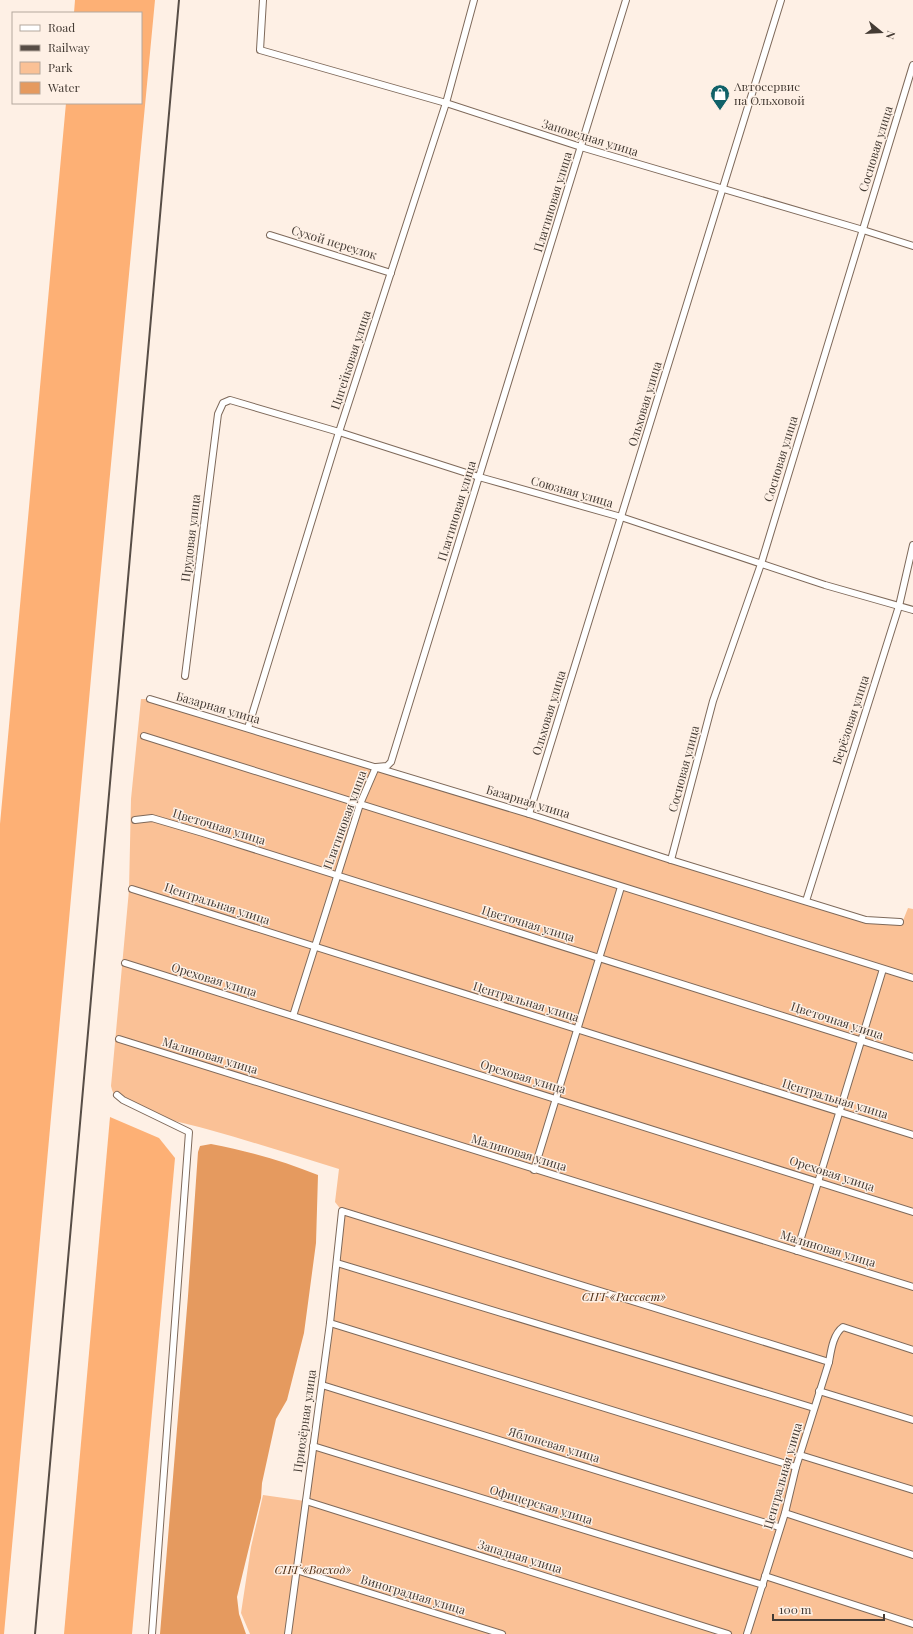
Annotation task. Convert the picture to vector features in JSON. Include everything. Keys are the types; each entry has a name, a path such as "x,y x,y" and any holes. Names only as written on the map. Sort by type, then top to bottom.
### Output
{"street":[{"name":"Заповедная улица","path":"263,0 260,50 446,103 581,147 913,246"},
{"name":"Цигейковая улица","path":"248,728 339,432 446,103 474,0"},
{"name":"Платиновая улица","path":"293,1016 360,804 376,767 387,766 391,762 626,0"},
{"name":"Ольховая улица","path":"529,814 781,0"},
{"name":"Сосновая улица","path":"671,860 713,701 761,564 913,65"},
{"name":"Сухой переулок","path":"270,235 391,273"},
{"name":"Союзная улица","path":"223,404 230,400 339,432 479,477 621,517 825,585 913,610"},
{"name":"Прудовая улица","path":"185,676 218,414 223,404"},
{"name":"Берёзовая улица","path":"806,901 899,606 913,544"},
{"name":"Базарная улица","path":"150,699 529,814 671,860 866,920 900,922"},
{"path":"144,736 913,978"},
{"name":"Цветочная улица","path":"135,820 152,818 913,1057"},
{"path":"534,1170 621,887"},
{"name":"Центральная улица","path":"132,889 913,1135"},
{"name":"Ореховая улица","path":"125,963 913,1212"},
{"path":"797,1251 817,1181 840,1112 883,969"},
{"name":"Малиновая улица","path":"118,1039 913,1287"},
{"path":"117,1095 123,1100 189,1132 152,1634"},
{"name":"Приозёрная улица","path":"288,1634 330,1323 342,1211 829,1362"},
{"path":"337,1263 814,1408"},
{"path":"330,1323 796,1467"},
{"name":"Центральная улица","path":"747,1634 763,1585 779,1527 785,1513 796,1467 819,1391 839,1330 843,1327 913,1350"},
{"name":"Яблоневая улица","path":"322,1385 779,1527"},
{"path":"819,1391 913,1420"},
{"name":"Офицерская улица","path":"313,1446 763,1585"},
{"path":"800,1455 913,1490"},
{"name":"Западная улица","path":"306,1501 728,1634"},
{"path":"785,1513 913,1555"},
{"name":"Виноградная улица","path":"296,1570 502,1634"},
{"path":"765,1576 913,1624"}],"green space":[{"name":"СНТ «Рассвет»","path":"141,699 150,699 866,920 902,923 908,908 913,909 913,1634 250,1634 241,1613 251,1547 263,1495 305,1501 342,1211 335,1202 339,1169 200,1127 140,1111 120,1101 112,1090 111,1086 129,890 131,799"}],"shaded area":[{"path":"75,0 155,0 98,601 4,1634 0,1634 0,824 66,104 142,104 142,12 74,12"},
{"path":"110,1117 159,1138 175,1158 132,1634 64,1634"}],"water":[{"path":"211,1144 265,1157 318,1175 316,1243 304,1333 287,1400 276,1419 262,1483 261,1498 237,1597 239,1614 246,1634 160,1634 188,1296 198,1152 200,1146"}],"railway":[{"path":"35,1634 179,0"}],"place":[{"name":"Автосервис на Ольховой","path":"720,111"}],"park label":[{"name":"СНТ «Восход»","path":"313,1570"}]}
